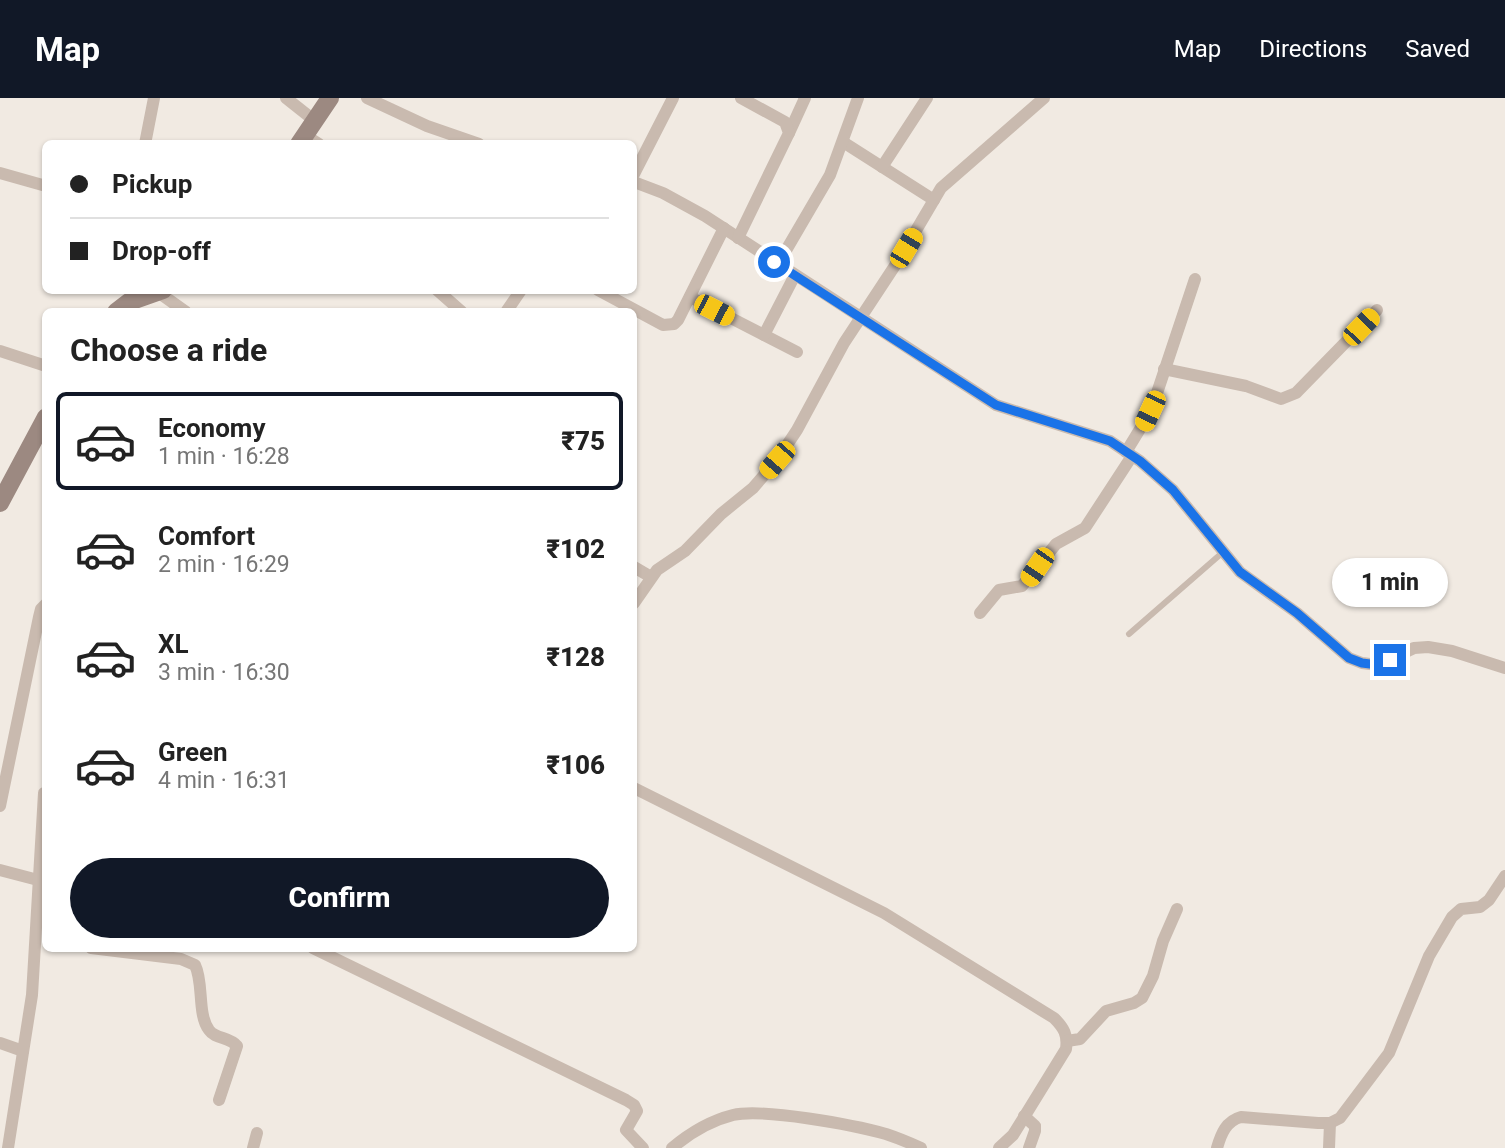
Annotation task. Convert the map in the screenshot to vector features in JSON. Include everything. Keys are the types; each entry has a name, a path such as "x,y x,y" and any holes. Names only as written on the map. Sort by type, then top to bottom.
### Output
{"street":[{"path":"146,140 155,98"},
{"path":"286,98 310,136 330,98"},
{"path":"367,98 427,126 467,140"},
{"path":"637,168 673,98"},
{"path":"741,98 785,122 789,133"},
{"path":"738,238 805,98"},
{"path":"778,264 824,186 858,98"},
{"path":"882,167 927,98"},
{"path":"637,598 651,577 685,551 720,514 752,488 777,460 797,430 860,317 949,179 1044,98"},
{"path":"843,142 934,200"},
{"path":"0,173 42,185"},
{"path":"637,183 672,198 724,228 996,405 1110,441 1173,490 1240,572 1297,613 1349,658 1378,665 1414,648 1428,647 1452,651 1505,668"},
{"path":"637,311 663,325 674,324 724,228"},
{"path":"764,335 795,275"},
{"path":"980,613 999,590 1022,586 1046,553 1056,544 1085,528 1144,424 1195,279"},
{"path":"121,308 129,302 152,294"},
{"path":"165,294 181,308"},
{"path":"442,294 457,308"},
{"path":"605,294 631,308"},
{"path":"690,297 797,352"},
{"path":"1164,369 1246,386 1281,399 1288,398 1377,310"},
{"path":"0,351 42,365"},
{"path":"0,503 42,424"},
{"path":"637,569 651,577"},
{"path":"0,806 42,608"},
{"path":"637,790 884,913 1054,1018 1062,1026 1067,1041 1066,1049 1013,1135 999,1148"},
{"path":"8,1148 41,943 38,880 42,822"},
{"path":"0,870 38,880"},
{"path":"1217,1148 1225,1127 1233,1119 1241,1117 1330,1123 1340,1118 1389,1053 1429,956 1452,917 1461,909 1480,907 1489,900 1505,876"},
{"path":"1067,1041 1080,1040 1106,1011 1142,998 1153,976 1163,940 1177,909"},
{"path":"124,952 181,959 195,965 207,1027 213,1034 237,1046 219,1100"},
{"path":"321,952 626,1100 634,1105 637,1111 626,1130 643,1148"},
{"path":"0,1043 23,1051"},
{"path":"673,1148 700,1127 746,1113 776,1115 878,1132 921,1148"},
{"path":"1024,1116 1035,1126 1029,1148"},
{"path":"1329,1148 1330,1123"},
{"path":"253,1148 257,1133"}],"lane":[{"path":"1129,634 1222,553"}],"route":[{"path":"774,262 996,405 1110,441 1140,461 1173,490 1240,572 1297,613 1349,658 1378,665 1390,660"}]}
